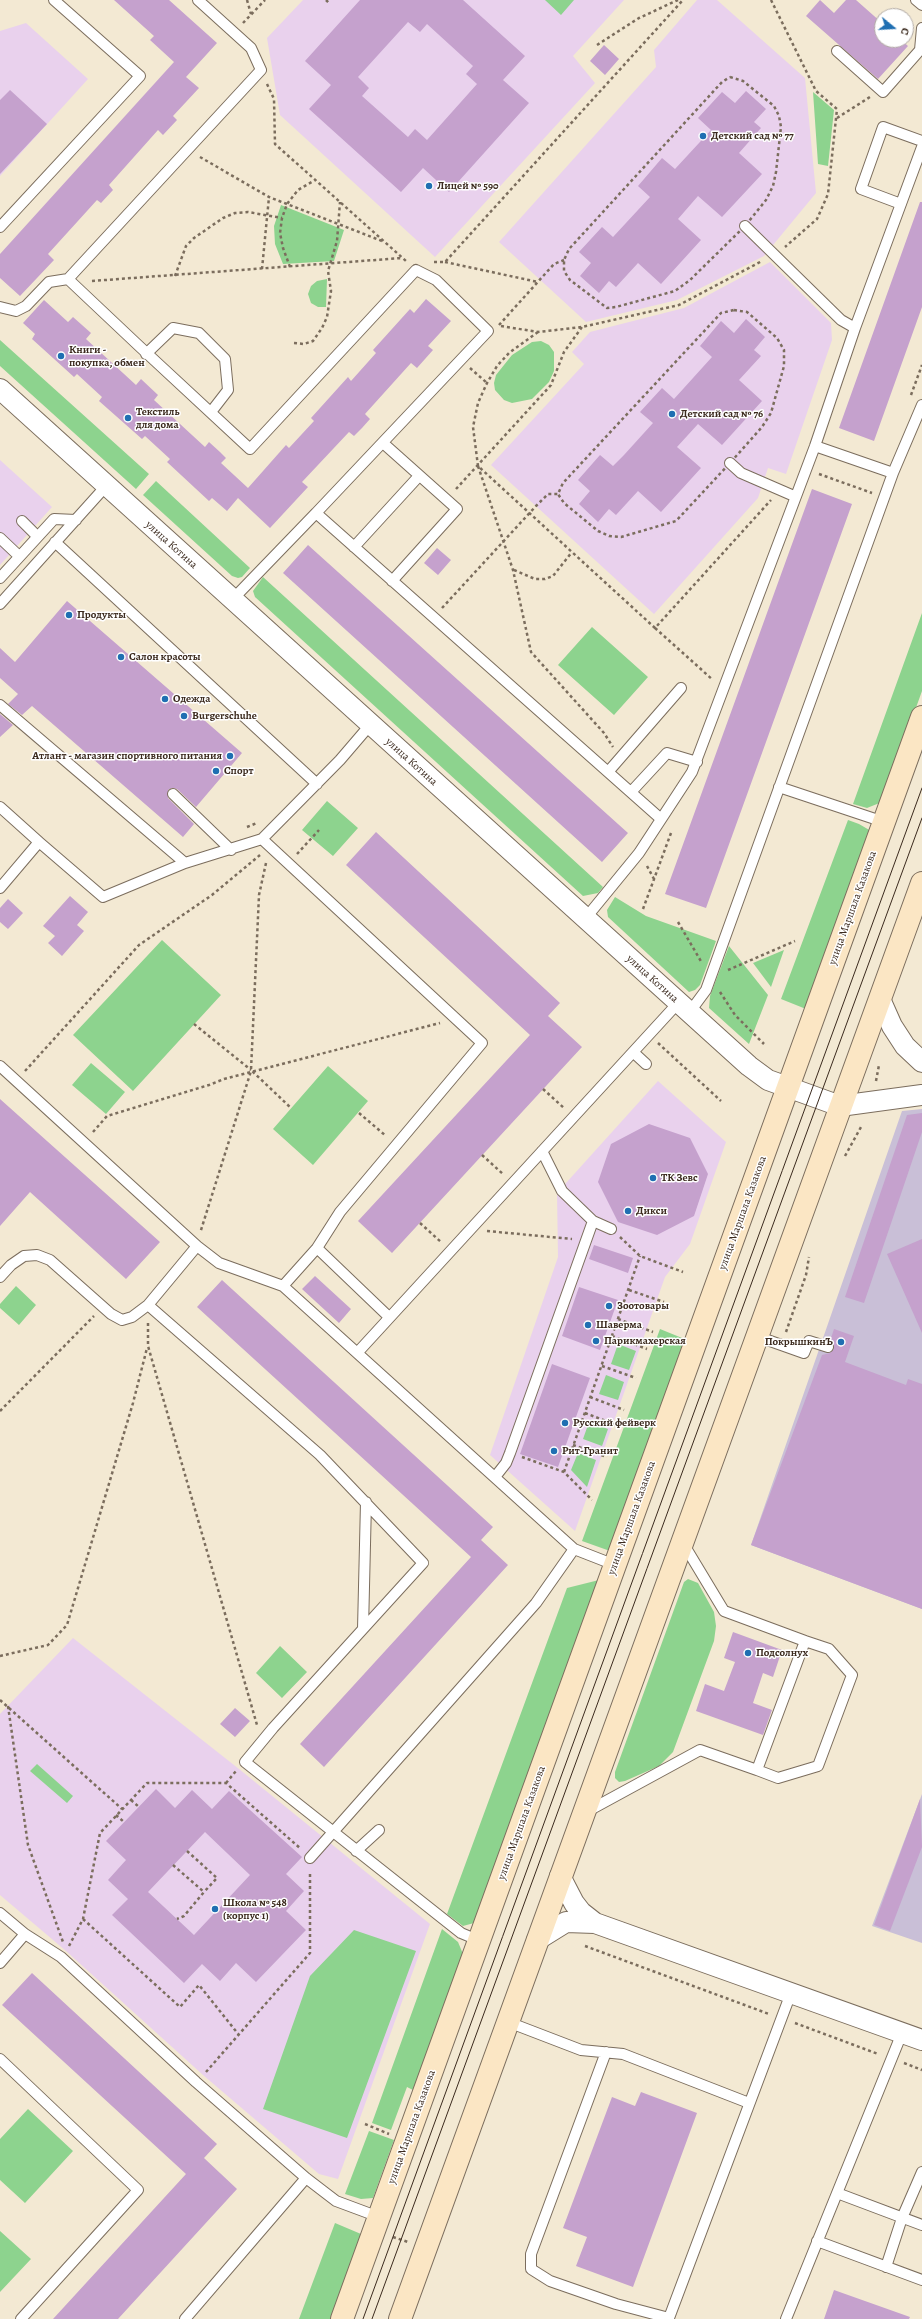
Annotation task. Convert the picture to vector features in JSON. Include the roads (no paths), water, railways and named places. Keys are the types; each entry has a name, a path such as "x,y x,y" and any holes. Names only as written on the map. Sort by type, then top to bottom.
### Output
{"main road":[{"name":"улица Маршала Казакова","path":"342,2319 384,2226 480,1941 922,716"},
{"path":"400,2319 582,1814 922,883"}],"street":[{"name":"улица Котина","path":"0,389 749,1066 768,1080 840,1106"},
{"path":"880,999 892,1026 905,1046 922,1062"},
{"path":"840,1106 922,1095"},
{"path":"560,1876 574,1903 596,1923"},
{"path":"537,1940 554,1927 566,1922 596,1923 922,2040"}],"lane":[{"path":"0,227 140,76 54,0"},
{"path":"0,307 16,311 26,306 49,282 68,279 261,70 252,48 198,0"},
{"path":"916,0 922,6"},
{"path":"837,51 883,92 920,50 922,28"},
{"path":"901,204 861,189 883,127 922,141"},
{"path":"585,919 630,865 692,772 724,690 794,496 815,446 855,328 922,147"},
{"path":"744,226 775,254 841,320 855,328"},
{"path":"68,279 146,354 250,449 416,270 436,280 488,331 382,442 316,514 232,600"},
{"path":"146,354 173,328 199,333 225,359 228,390 211,412"},
{"path":"358,1352 632,1052 649,1035 706,990 708,973 779,787 893,474 922,405"},
{"path":"382,442 456,509 392,580"},
{"path":"815,446 893,474"},
{"path":"730,463 741,473 794,496"},
{"path":"354,547 419,476"},
{"path":"0,604 106,486"},
{"path":"316,514 661,819"},
{"path":"0,578 54,519 76,520"},
{"path":"22,521 37,536"},
{"path":"0,538 19,556"},
{"path":"55,542 317,784"},
{"path":"608,772 681,688"},
{"path":"0,705 185,863"},
{"path":"0,807 103,897 185,863 262,839 317,784 370,725"},
{"path":"630,792 667,752 696,762"},
{"path":"779,787 884,822"},
{"path":"174,794 230,850"},
{"path":"262,839 482,1043 395,1144 340,1212 317,1248 283,1286"},
{"path":"0,888 39,842"},
{"path":"632,1052 646,1064"},
{"path":"0,1066 197,1246 219,1264 283,1286 358,1352 574,1549 615,1565"},
{"path":"542,1151 562,1191 593,1221 611,1229"},
{"path":"495,1477 506,1463 510,1453 593,1221"},
{"path":"0,1277 11,1265 24,1256 37,1255 50,1260 103,1307 122,1320 132,1317 148,1305 197,1246"},
{"path":"317,1248 389,1317"},
{"path":"148,1305 320,1455 423,1563 262,1741 245,1762 461,1933 480,1941"},
{"path":"756,1336 804,1353 809,1341 828,1347"},
{"path":"363,1629 366,1502"},
{"path":"582,1814 700,1750 778,1778 818,1766 852,1675 829,1649 724,1611 682,1540"},
{"path":"310,1858 536,1603 574,1549"},
{"path":"757,1770 805,1640"},
{"path":"356,1851 379,1830"},
{"path":"0,1913 25,1934 61,1957 196,2082 306,2178 336,2201 384,2226"},
{"path":"0,1963 25,1934"},
{"path":"606,2052 531,2254 531,2269 550,2281 616,2304 669,2318 749,2103 754,2096 791,1993"},
{"path":"508,2022 581,2050 623,2054 749,2103"},
{"path":"786,2319 890,2059 902,2033"},
{"path":"0,2058 138,2190 21,2319"},
{"path":"886,2267 902,2218 922,2172"},
{"path":"185,2319 306,2178"},
{"path":"837,2193 922,2225"},
{"path":"817,2242 922,2280"}],"tram line":[{"path":"363,2319 922,788"},
{"path":"372,2319 922,818"}],"place":[{"name":"Детский сад № 77","path":"703,136"},
{"name":"Лицей № 590","path":"429,186"},
{"name":"Книги - покупка, обмен","path":"61,356"},
{"name":"Детский сад № 76","path":"672,414"},
{"name":"Текстиль для дома","path":"128,418"},
{"name":"Продукты","path":"69,615"},
{"name":"Салон красоты","path":"121,657"},
{"name":"Одежда","path":"165,699"},
{"name":"Burgerschuhe","path":"184,716"},
{"name":"Атлант - магазин спортивного питания","path":"230,756"},
{"name":"Спорт","path":"216,771"},
{"name":"ТК Зевс","path":"653,1178"},
{"name":"Дикси","path":"628,1211"},
{"name":"Зоотовары","path":"609,1306"},
{"name":"Шаверма","path":"588,1325"},
{"name":"Парикмахерская","path":"596,1341"},
{"name":"ПокрышкинЪ","path":"841,1342"},
{"name":"Русский фейверк","path":"565,1423"},
{"name":"Рит-Гранит","path":"554,1451"},
{"name":"Подсолнух","path":"748,1653"},
{"name":"Школа № 548 (корпус 1)","path":"215,1909"}]}
